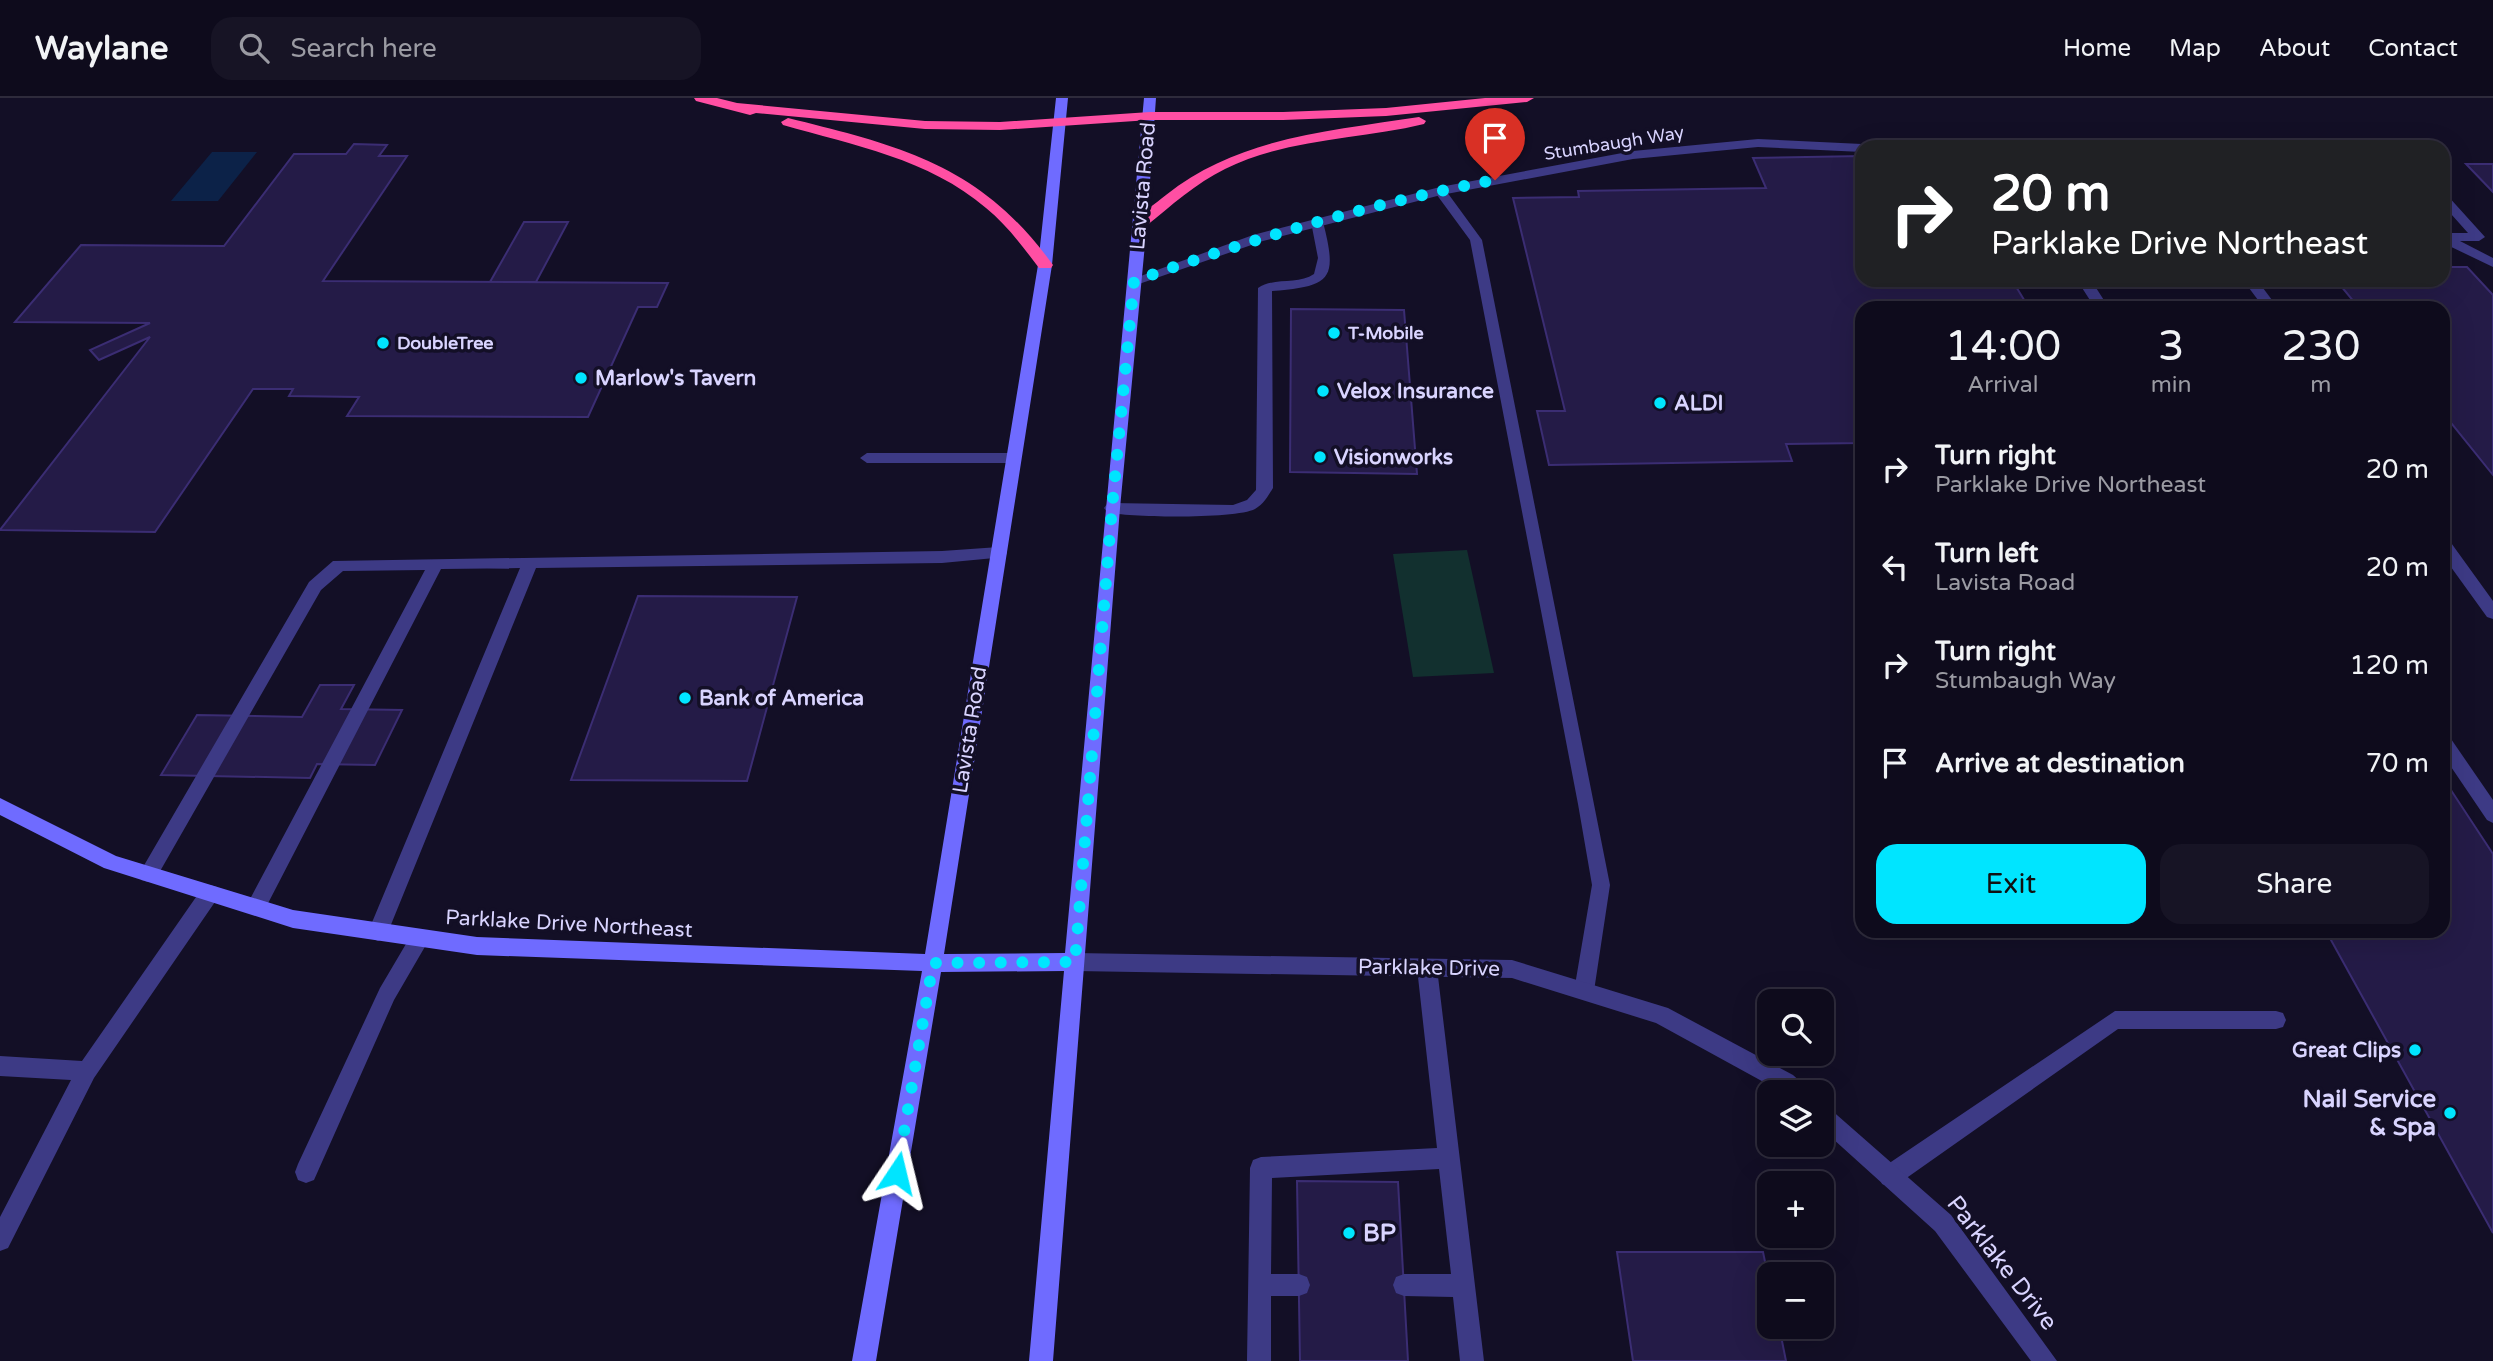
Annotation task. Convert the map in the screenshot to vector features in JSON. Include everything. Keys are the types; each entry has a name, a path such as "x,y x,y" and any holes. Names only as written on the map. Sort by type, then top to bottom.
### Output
{"highway":[{"path":"701,98 865,143 922,162 948,175 992,205 1045,265"},
{"path":"738,107 925,125 1061,124 1150,116 1283,116 1386,112 1527,98"},
{"path":"1141,223 1191,182 1222,165 1251,154 1283,145 1547,98"}],"main road":[{"name":"Lavista Road","path":"864,1361 933,963 1045,265 1062,98"},
{"name":"Lavista Road","path":"1041,1361 1112,508 1141,223 1150,98"},
{"name":"Parklake Drive Northeast","path":"0,806 111,862 293,919 378,932 477,946 933,963 1075,962"}],"street":[{"name":"Stumbaugh Way","path":"1134,281 1258,238 1440,191 1647,153 1758,143 1855,148"},
{"path":"1440,191 1476,240 1587,804 1601,885 1584,991"},
{"path":"2450,206 2479,237 2450,237"},
{"path":"1112,508 1233,510 1249,507 1259,499 1265,488 1265,288 1302,285 1316,280 1324,272 1327,259 1317,222"},
{"path":"2450,241 2493,263"},
{"path":"867,458 1014,458"},
{"path":"148,874 315,586 339,565 999,554"},
{"path":"2450,554 2493,613"},
{"path":"378,932 530,563"},
{"path":"256,907 436,564"},
{"path":"2450,751 2493,815"},
{"path":"0,1240 87,1071 210,893"},
{"path":"306,1172 387,994 420,938"},
{"name":"Parklake Drive","path":"1075,962 1512,969 1661,1015 1782,1080"},
{"path":"1427,968 1472,1361"},
{"path":"1890,1176 2115,1020 2276,1020"},
{"path":"0,1066 87,1071"},
{"name":"Parklake Drive","path":"1834,1126 1943,1223 2045,1361"},
{"path":"1259,1361 1261,1168 1448,1158"},
{"path":"1404,1284 1463,1286"},
{"path":"1259,1285 1299,1285"}],"green space":[{"path":"1467,550 1494,673 1413,677 1393,554"}],"water":[{"path":"212,152 257,152 218,201 171,201"}],"building":[{"name":"DoubleTree","path":"354,144 387,145 379,156 407,156 323,281 668,283 657,307 638,307 588,417 347,416 359,397 289,396 293,389 253,389 155,532 0,530 150,337 99,360 90,350 150,323 15,322 81,245 224,246 294,154 346,154"},
{"path":"1855,156 1855,287 2016,287 2025,301 1855,301 1855,443 1786,444 1792,461 1549,465 1537,411 1565,411 1513,198 1579,197 1578,191 1766,188 1753,158"},
{"path":"2466,164 2493,164 2493,192"},
{"path":"524,222 568,222 536,282 490,282"},
{"path":"2450,267 2467,267 2493,295 2493,475 2450,422 2450,301 2353,301 2342,287 2450,287"},
{"path":"1291,309 1404,310 1417,474 1290,472"},
{"name":"Bank of America","path":"638,596 797,597 747,781 571,780"},
{"path":"320,685 354,685 341,709 402,710 375,765 317,764 310,778 161,775 197,715 302,717"},
{"path":"2450,789 2493,854 2493,1233 2330,938 2450,938"},
{"name":"BP","path":"1297,1181 1398,1182 1408,1361 1300,1361"},
{"path":"1617,1252 1763,1252 1765,1262 1757,1262 1757,1339 1782,1339 1786,1361 1633,1361"}],"place":[{"name":"T-Mobile","path":"1334,333"},
{"name":"DoubleTree","path":"383,343"},
{"name":"Marlow's Tavern","path":"581,378"},
{"name":"Velox Insurance","path":"1323,391"},
{"name":"ALDI","path":"1660,403"},
{"name":"Visionworks","path":"1320,457"},
{"name":"Bank of America","path":"685,698"},
{"name":"Great Clips","path":"2415,1050"},
{"name":"Nail Service & Spa","path":"2450,1113"},
{"name":"BP","path":"1349,1233"}],"route":[{"path":"897,1173 933,963 1075,962 1112,508 1134,281 1258,238 1440,191 1495,180"}]}
